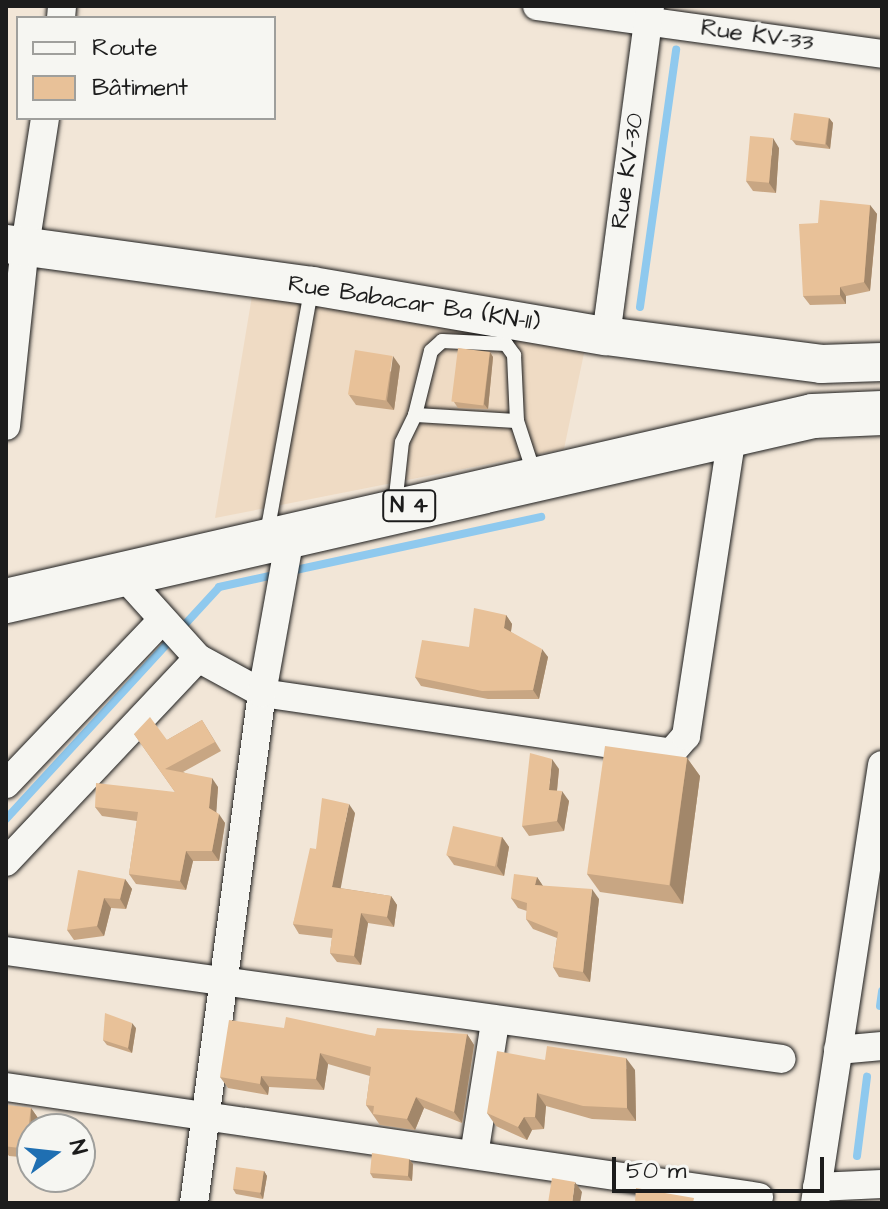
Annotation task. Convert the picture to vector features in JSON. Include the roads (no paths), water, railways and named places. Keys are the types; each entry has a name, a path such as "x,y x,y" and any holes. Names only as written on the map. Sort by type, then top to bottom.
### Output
{"main road":[{"name":"N 4","path":"6,601 281,541 395,509 732,436 813,416 878,386"}],"street":[{"name":"Rue KV-33","path":"537,6 649,14 882,54"},
{"name":"Rue KV-30","path":"606,336 649,14"},
{"path":"6,426 15,245 45,120"},
{"name":"Rue Babacar Ba (KN-11)","path":"15,245 312,286 606,336 821,364 878,386"},
{"path":"123,575 180,639 262,693 671,753 686,736 732,436"},
{"path":"194,1203 262,693 285,586 281,541"},
{"path":"6,784 180,639"},
{"path":"6,862 180,639"},
{"path":"882,765 816,1195 882,1184"},
{"path":"6,951 495,1023 782,1059"},
{"path":"474,1155 495,1023"},
{"path":"838,1050 882,1046"},
{"path":"6,1087 759,1197"}],"lane":[{"path":"281,541 312,286"},
{"path":"395,509 402,442 415,415 431,351 442,341 506,344 514,355 517,421 536,479"},
{"path":"415,415 517,421"}],"waterway":[{"path":"640,307 676,50"},
{"path":"291,571 541,517"},
{"path":"6,819 219,587 278,574"},
{"path":"880,1006 882,991"},
{"path":"857,1156 867,1077"}]}
